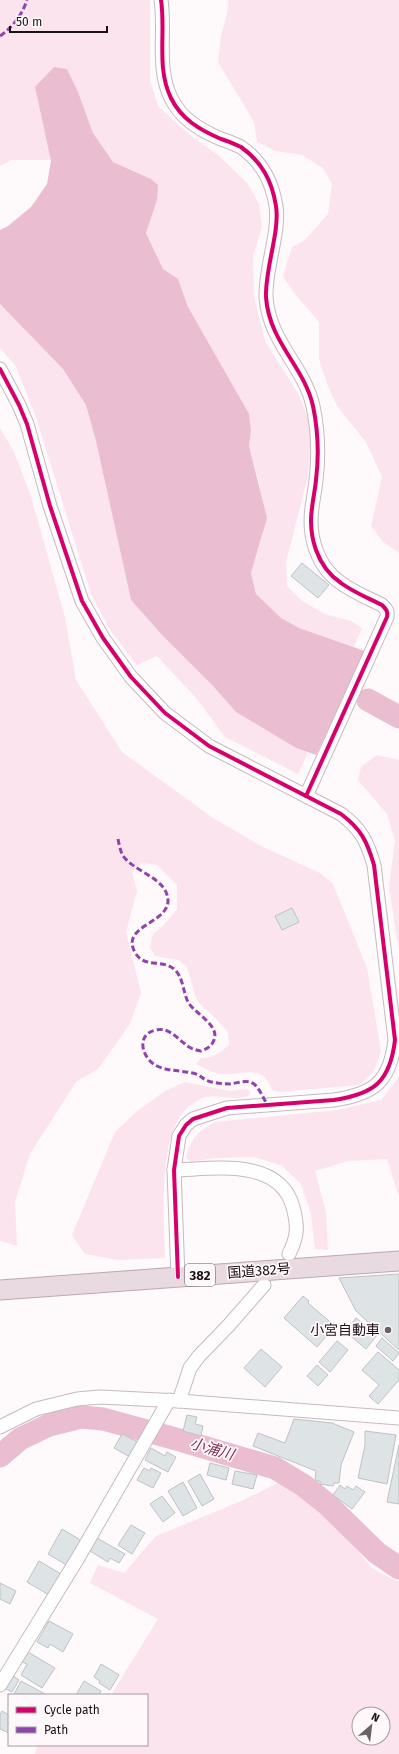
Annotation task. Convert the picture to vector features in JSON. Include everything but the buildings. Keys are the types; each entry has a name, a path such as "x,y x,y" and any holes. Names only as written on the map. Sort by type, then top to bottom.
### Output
{"highway":[{"name":"国道382号","path":"0,1290 268,1269 399,1261"}],"street":[{"path":"161,0 163,14 164,77 171,98 179,111 188,121 201,130 240,146 265,171 272,188 276,209 275,226 266,279 266,298 274,332 304,383 313,407 318,450 316,480 311,509 311,529 313,541 320,558 328,570 340,583 382,605 386,608 387,613 387,617 306,796"},
{"path":"0,369 19,405 26,424 50,506 82,601 103,638 131,677 166,713 188,731 210,746 341,814 355,825 364,838 374,865 395,1040 393,1059 389,1068 379,1082 368,1092 351,1097 334,1100 227,1108 193,1119 179,1136 174,1170 178,1277"},
{"path":"174,1170 239,1168 253,1170 274,1181 284,1189 292,1203 296,1217 297,1232 289,1254"},
{"path":"0,1685 78,1558 156,1424 174,1401 190,1368 199,1356 229,1326 264,1285"},
{"path":"0,1427 36,1409 77,1399 120,1397 399,1418"}],"shaded area":[{"path":"0,0 150,0 150,80 158,106 191,136 218,155 248,184 259,204 262,227 253,256 254,296 265,341 298,393 310,423 310,458 307,480 286,562 287,586 302,601 325,614 351,621 362,628 354,647 299,628 281,619 256,594 251,573 263,534 260,486 249,446 251,431 188,307 178,280 163,269 146,233 157,200 151,179 113,162 93,133 78,92 35,87 51,160 11,160 0,166"},
{"path":"228,0 399,0 399,553 383,542 371,526 382,477 366,442 337,406 327,384 319,359 319,322 295,294 283,276 292,247 305,240 328,214 332,184 323,168 302,155 276,151 257,142 254,122 218,62 221,36 227,14"},
{"path":"54,67 67,69 78,92 93,133 113,162 151,179 158,185 157,200 146,233 163,269 178,279 188,307 249,414 251,431 249,446 267,518 251,573 256,594 281,618 299,628 365,651 316,755 296,748 236,712 213,686 162,635 131,600 96,441 86,405 63,369 0,304 0,230 8,226 31,207 47,184 51,161 35,87"},
{"path":"0,304 63,369 86,405 96,441 131,600 162,635 213,686 236,712 296,748 308,753 298,774 225,737 197,699 157,656 137,665 110,630 91,594 36,417 15,365 0,348"},
{"path":"0,428 14,452 31,496 65,617 76,680 122,752 213,818 261,846 320,873 333,884 367,968 381,1051 374,1071 359,1085 280,1092 272,1090 268,1082 258,1073 245,1072 219,1074 196,1064 201,1058 210,1057 229,1045 228,1032 197,1001 187,967 178,960 155,956 150,947 153,934 164,925 177,909 177,885 157,865 142,863 132,872 137,891 126,932 141,993 130,1024 98,1069 76,1082 30,1154 15,1202 17,1246 0,1241"},
{"path":"377,755 399,760 399,951 389,887 395,841 387,814 358,780 361,767"},
{"path":"399,1077 399,1197 387,1159 348,1161 315,1171 326,1212 328,1250 315,1249 311,1214 301,1184 281,1165 253,1157 215,1158 191,1162 186,1158 190,1145 196,1136 215,1122 337,1110 381,1100"},
{"path":"185,1082 230,1091 243,1089 249,1090 250,1095 238,1098 217,1096 205,1097 194,1103 182,1114 173,1131 168,1151 165,1174 165,1258 118,1260 85,1254 72,1235 115,1132 136,1112 165,1091"},
{"path":"280,1482 296,1491 332,1520 372,1568 396,1581 399,1581 399,1754 35,1754 38,1746 148,1746 148,1694 112,1694 158,1619 90,1583 98,1565 124,1573 156,1536 239,1502"}],"waterway":[{"path":"368,700 399,717"},
{"name":"小浦川","path":"0,1456 20,1439 49,1425 81,1417 103,1419 176,1439 275,1468 303,1485 327,1504 377,1553 399,1568"}],"marked path":[{"path":"0,36 9,29 16,20 27,0"},
{"path":"118,839 122,854 131,864 162,886 166,892 168,903 164,911 157,918 140,929 134,936 132,944 136,954 144,961 164,964 177,972 188,1002 206,1020 213,1029 215,1035 212,1044 201,1051 188,1047 168,1031 160,1029 156,1030 149,1032 145,1036 143,1041 145,1053 152,1063 157,1066 196,1074 211,1082 221,1084 248,1082 254,1084 267,1104"}],"cycle path":[{"path":"161,0 164,75 166,86 175,105 186,118 199,128 213,136 241,147 255,159 265,173 272,188 277,216 266,286 266,297 273,327 302,378 309,392 313,406 318,452 311,529 316,550 320,560 333,576 350,589 382,605 386,609 387,613 387,617 306,796"},
{"path":"0,369 27,424 50,506 82,601 103,638 131,677 165,713 209,746 341,814 354,825 366,842 374,865 395,1040 389,1066 378,1084 360,1094 334,1100 227,1108 193,1119 186,1125 179,1136 174,1170 178,1277"}],"place":[{"name":"小宮自動車","path":"388,1330"}]}
